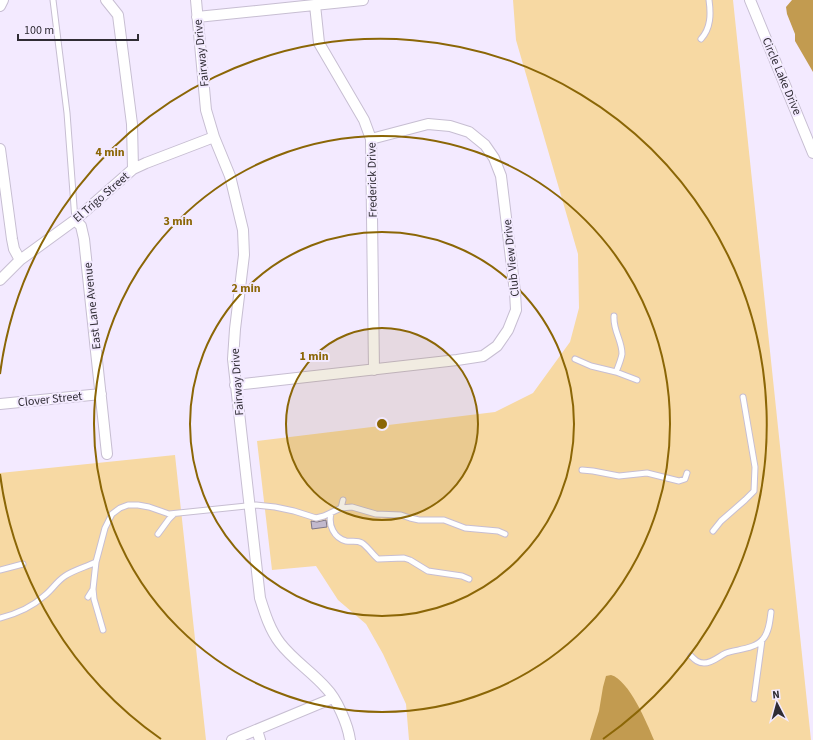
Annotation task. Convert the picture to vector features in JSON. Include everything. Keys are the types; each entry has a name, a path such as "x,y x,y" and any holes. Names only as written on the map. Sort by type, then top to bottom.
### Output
{"street":[{"path":"0,6 2,0"},
{"path":"106,0 118,16 132,124 133,169"},
{"name":"Fairway Drive","path":"196,0 206,110 214,137 230,176 243,230 244,254 233,359 260,598 267,620 280,642 295,659 327,688 344,717 350,740"},
{"path":"197,17 363,0"},
{"name":"Circle Lake Drive","path":"750,0 813,153"},
{"name":"Frederick Drive","path":"315,5 319,43 364,120 371,139 374,370"},
{"name":"Club View Drive","path":"235,385 374,370 483,356 497,346 508,330 516,310 501,176 494,158 485,144 469,132 450,126 428,124 371,139"},
{"name":"El Trigo Street","path":"0,280 20,260 75,220 133,169 214,137"},
{"path":"0,149 3,191 14,249 20,260"},
{"name":"East Lane Avenue","path":"75,220 81,226 84,239 107,454"},
{"name":"Clover Street","path":"0,404 101,394"},
{"path":"232,740 258,735 333,698"}],"lane":[{"path":"53,0 67,113 75,220"},
{"path":"701,39 705,35 709,24 709,0"},
{"path":"614,316 615,331 622,349 622,356 616,372"},
{"path":"575,358 591,366 616,372 637,380"},
{"path":"713,531 721,521 754,491 755,467 743,397"},
{"path":"582,470 619,476 641,473 653,474 678,481 684,479 687,473"},
{"path":"341,508 343,500"},
{"path":"103,630 94,599 93,589 96,562 105,528 112,514 120,508 128,505 149,507 169,514 250,506 275,507 316,518 341,508 352,507 376,514 401,515 419,520 444,520 465,528 498,531 505,534"},
{"path":"331,513 330,525 336,534 341,539 358,541 363,544 378,560 379,566"},
{"path":"158,534 168,519 174,514"},
{"path":"378,560 404,558 428,571 462,576 469,579"},
{"path":"0,618 11,615 32,605 65,576 96,562"},
{"path":"0,570 23,564"},
{"path":"88,598 93,589"},
{"path":"754,699 762,640 768,628 771,612"},
{"path":"691,656 696,661 706,663 727,652 753,645 762,640"}],"shaded area":[{"path":"513,0 733,0 811,740 409,740 406,704 383,654 366,624 338,600 316,566 272,570 257,441 495,412 533,393 570,342 579,308 578,254 516,40"},
{"path":"792,0 813,0 813,72 795,41 795,34 787,14 786,7"},
{"path":"175,455 206,740 0,740 0,473"},
{"path":"611,675 618,679 631,693 654,740 590,740 599,711 606,676"}],"building":[{"path":"326,520 327,527 312,529 311,521 317,522"}]}
